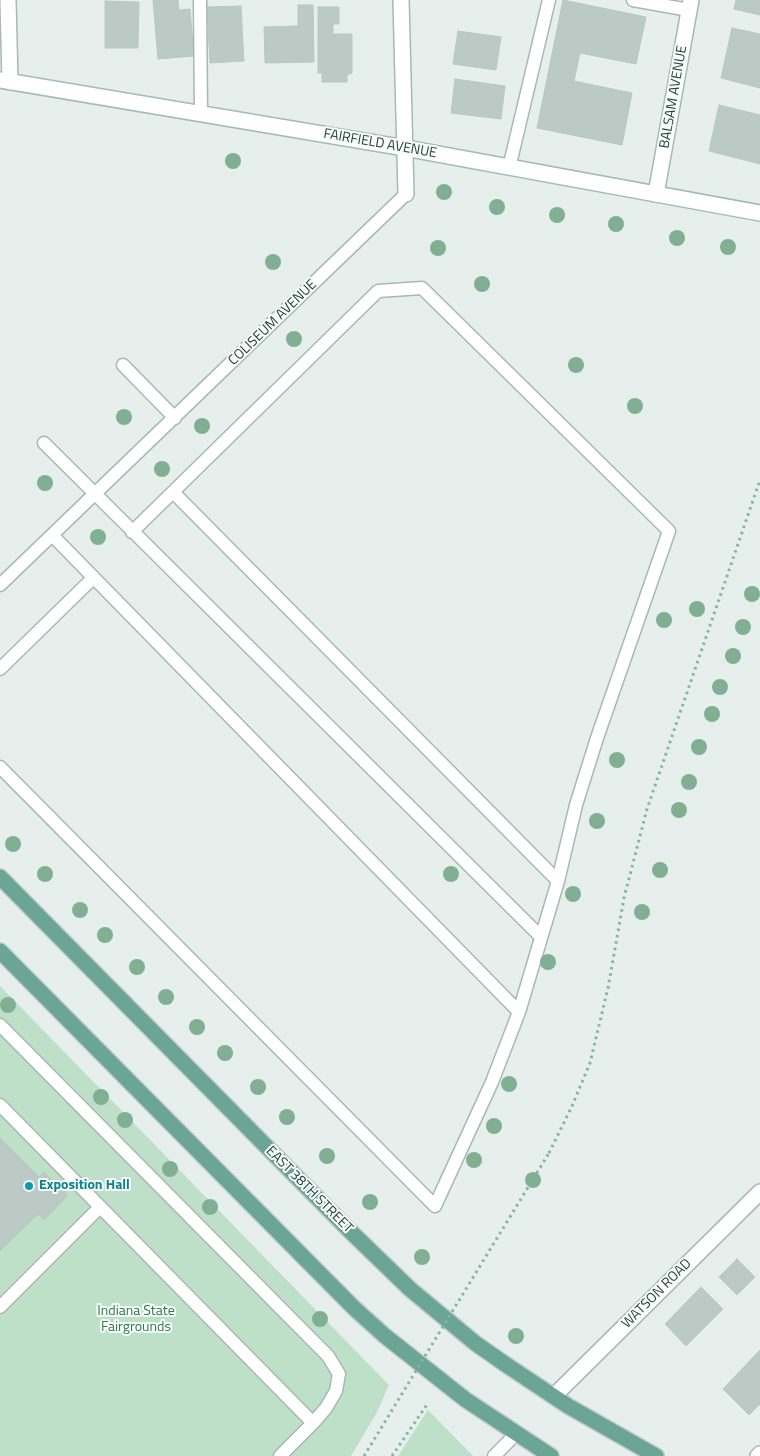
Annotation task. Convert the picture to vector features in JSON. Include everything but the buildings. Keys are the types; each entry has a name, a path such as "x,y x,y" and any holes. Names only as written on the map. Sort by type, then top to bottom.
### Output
{"main road":[{"name":"EAST 38TH STREET","path":"0,877 382,1263 410,1289 476,1343 554,1396 656,1456"},
{"path":"0,951 354,1308 433,1375 516,1434 551,1456"}],"street":[{"path":"5,81 8,0"},
{"name":"COLISEUM AVENUE","path":"401,0 406,194"},
{"name":"BALSAM AVENUE","path":"656,194 690,5"},
{"name":"FAIRFIELD AVENUE","path":"5,81 405,148 760,213"},
{"name":"WATSON ROAD","path":"554,1396 760,1192"}],"lane":[{"path":"200,0 201,114"},
{"path":"509,168 549,0"},
{"path":"633,0 690,5"},
{"name":"COLISEUM AVENUE","path":"0,585 406,194"},
{"path":"0,767 435,1206 492,1082 519,1012 558,881 576,805 594,747 670,531 422,288 378,291 132,532"},
{"path":"123,365 175,418"},
{"path":"44,443 541,937"},
{"path":"173,492 558,881"},
{"path":"52,535 519,1012"},
{"path":"0,669 93,578"},
{"path":"0,1025 328,1356 339,1374 336,1391 326,1408 280,1456"},
{"path":"0,1105 313,1422"},
{"path":"0,1307 100,1207"},
{"path":"494,1456 516,1434"}],"path":[{"path":"364,1456 549,1153 575,1100 590,1063 608,988 624,898 647,809 760,480"},
{"path":"392,1456 428,1403"}],"green space":[{"name":"Indiana State Fairgrounds","path":"0,986 389,1385 376,1414 351,1456 0,1456"},
{"path":"428,1410 473,1456 398,1456"}],"place":[{"name":"Exposition Hall","path":"29,1186"}]}
